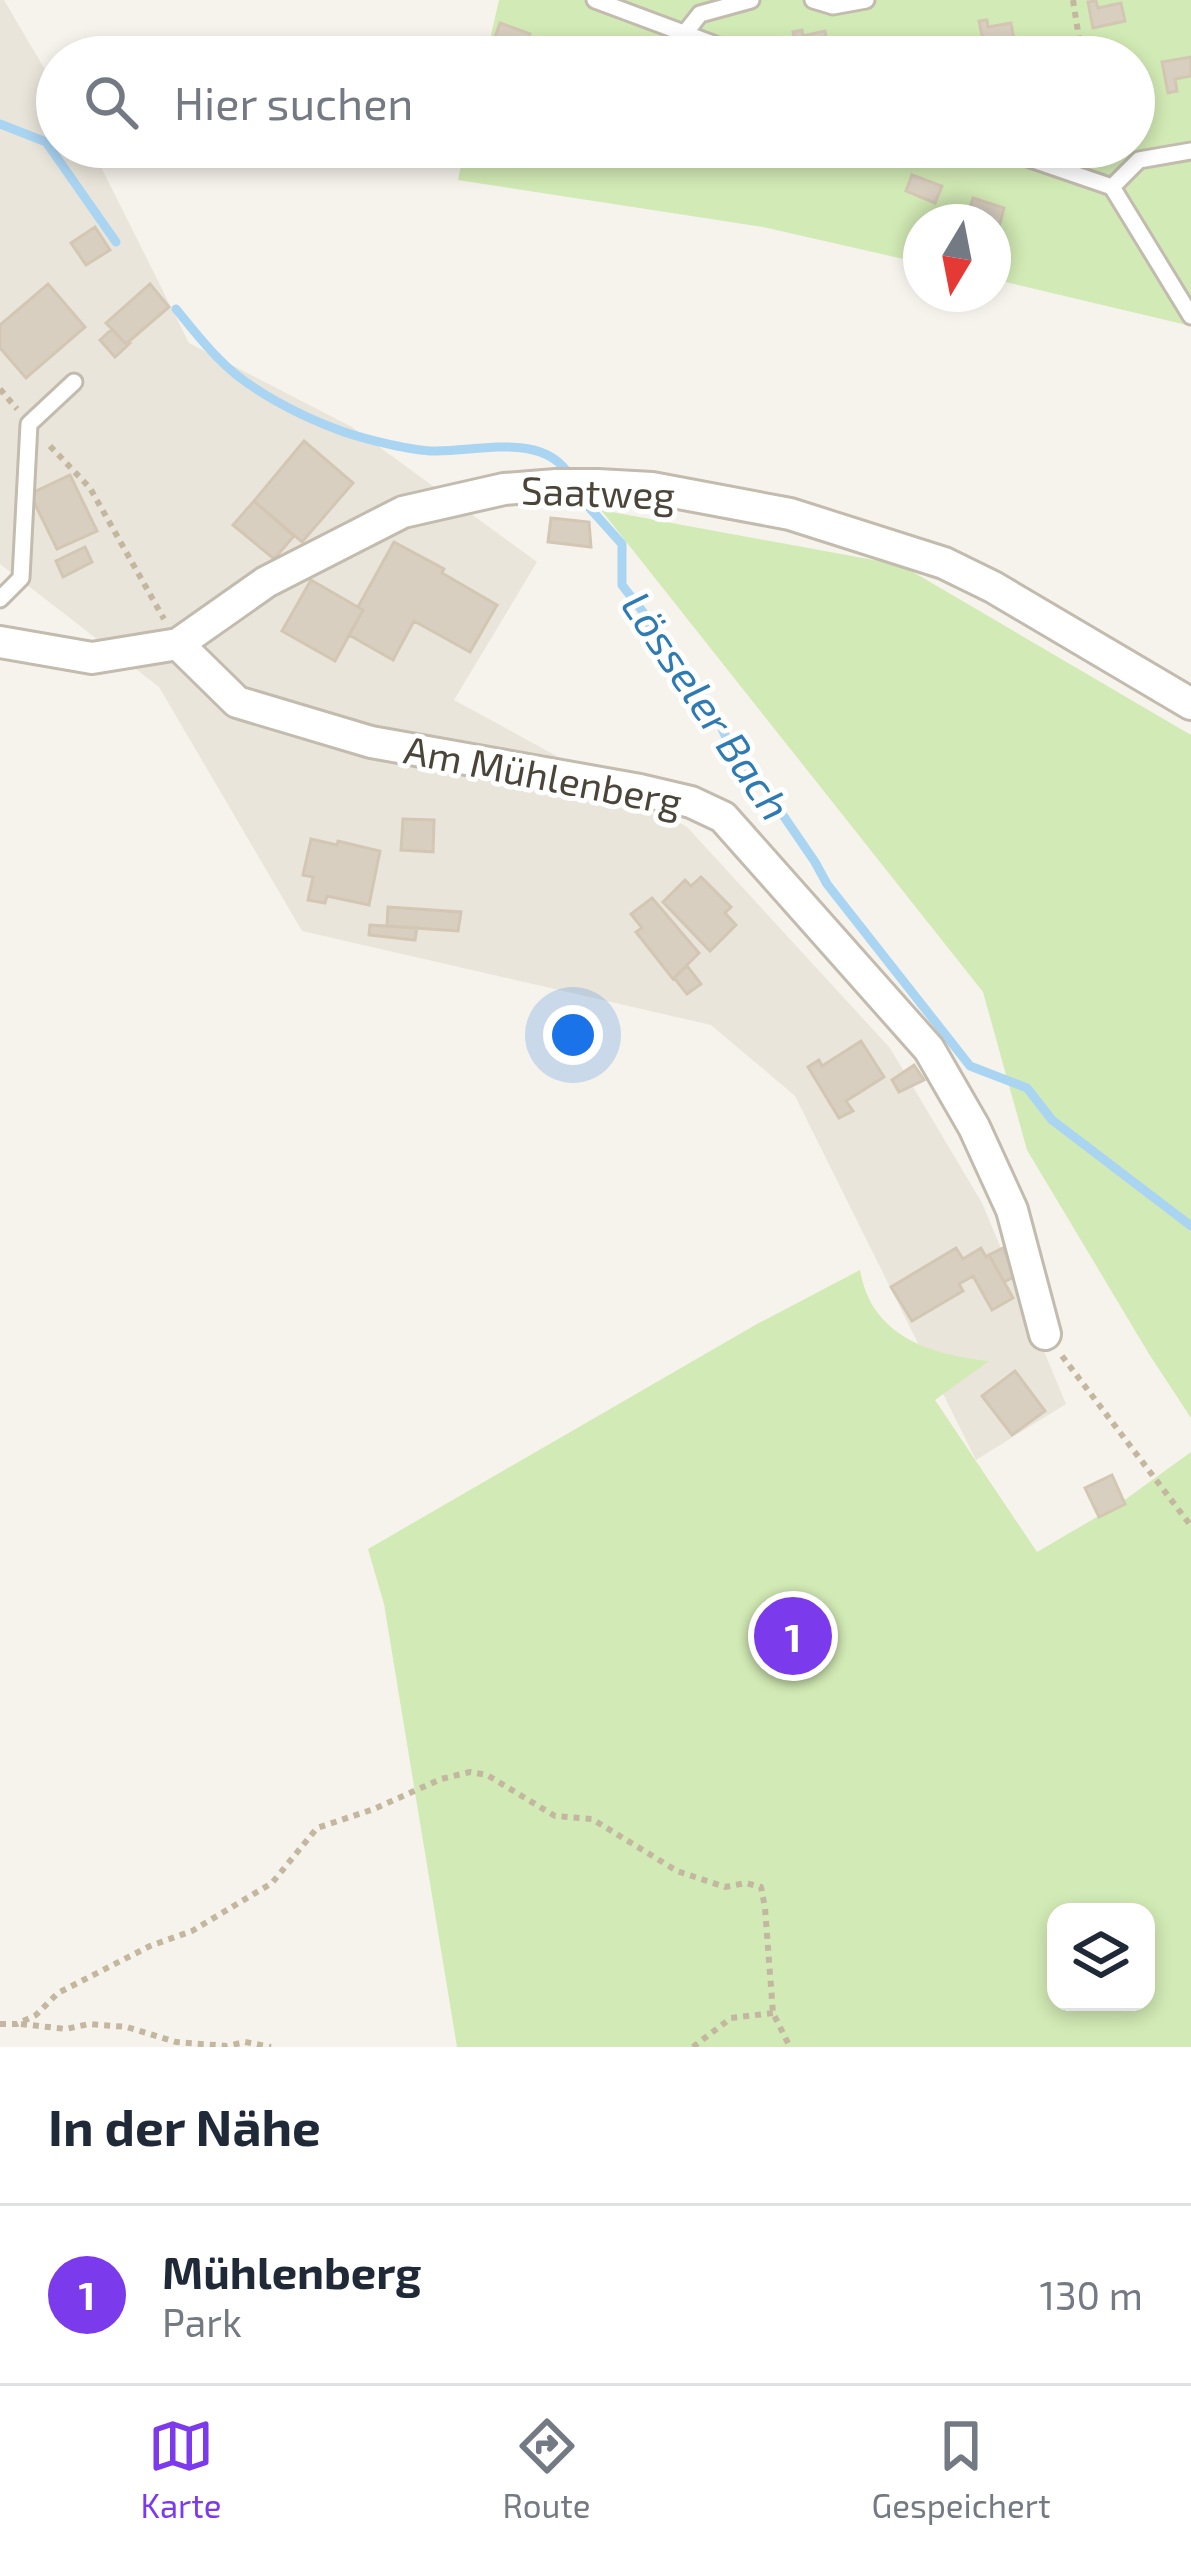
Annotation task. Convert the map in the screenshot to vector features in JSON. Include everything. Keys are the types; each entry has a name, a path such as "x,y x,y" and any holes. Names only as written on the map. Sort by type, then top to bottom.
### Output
{"street":[{"name":"Saatweg","path":"0,642 92,658 178,644 266,583 403,512 504,489 598,485 652,488 790,514 944,563 1191,704"},
{"name":"Am Mühlenberg","path":"178,644 237,702 371,742 640,790 691,802 723,817 929,1049 974,1127 1012,1210 1045,1334"}],"lane":[{"path":"596,0 693,36"},
{"path":"685,33 700,14 751,0"},
{"path":"813,0 832,6 866,0"},
{"path":"1155,157 1191,151"},
{"path":"1056,168 1112,187 1191,316"},
{"path":"1112,187 1131,168"},
{"path":"0,599 21,578 29,424 74,382"}],"path":[{"path":"1073,0 1079,36"},
{"path":"90,488 178,644"},
{"path":"1045,1334 1191,1526"},
{"path":"17,2024 36,2015 58,1993 150,1946 192,1931 272,1883 317,1828 470,1772 487,1775 555,1816 592,1819 676,1871 725,1887 746,1883 761,1887 772,2013 790,2047"},
{"path":"693,2047 731,2018 772,2013"},
{"path":"0,2024 127,2027 176,2042 227,2046 245,2042 271,2047"}],"shaded area":[{"path":"0,0 4,0 36,54 36,168 102,168 189,343 352,427 537,562 454,700 687,827 890,1048 982,1203 1066,1404 976,1460 795,1096 711,1025 302,931 159,687 0,564"}],"green space":[{"path":"499,0 1191,0 1191,326 1011,283 1011,204 903,204 903,259 763,227 458,180 461,168 1155,168 1155,36 491,36"},
{"path":"601,510 901,565 1191,735 1191,1418 1027,1150 983,992"},
{"path":"860,1270 876,1311 906,1338 945,1354 989,1361 935,1400 1037,1552 1119,1504 1191,1452 1191,2047 457,2047 384,1604 368,1549 757,1324"}],"building":[{"path":"1096,1 1098,8 1121,3 1125,21 1093,28 1088,2"},
{"path":"987,20 988,27 1011,23 1013,36 982,36 979,21"},
{"path":"500,23 530,34 529,36 495,36"},
{"path":"1191,57 1191,76 1175,79 1177,91 1168,93 1162,62"},
{"path":"912,175 942,186 935,203 906,191"},
{"path":"95,227 110,250 86,265 71,243"},
{"path":"48,284 85,327 26,378 0,348 0,325"},
{"path":"150,284 169,307 126,344 106,323"},
{"path":"112,329 129,344 115,357 100,340"},
{"path":"304,441 353,483 302,542 254,501"},
{"path":"70,475 97,531 57,549 30,494"},
{"path":"254,501 294,536 274,559 233,525"},
{"path":"551,518 589,522 591,547 548,542"},
{"path":"394,542 497,605 470,652 414,621 393,660 349,635 363,610 358,607"},
{"path":"85,547 92,562 63,577 56,561"},
{"path":"311,580 363,610 335,661 282,631"},
{"path":"403,819 434,820 433,852 401,850"},
{"path":"311,839 380,851 369,905 327,896 325,903 308,900 313,877 303,875"},
{"path":"701,877 731,907 725,913 736,925 710,951 663,902 685,880 691,886"},
{"path":"652,898 699,953 673,979 636,932 642,928 631,914"},
{"path":"388,907 461,912 458,931 387,926"},
{"path":"370,925 417,928 415,940 369,935"},
{"path":"687,966 701,984 687,994 674,978"},
{"path":"861,1041 884,1077 846,1101 853,1111 839,1118 808,1067 819,1060 822,1066"},
{"path":"914,1065 924,1080 899,1092 892,1080"},
{"path":"956,1248 963,1259 981,1248 989,1255 1013,1298 992,1310 973,1276 959,1284 963,1291 912,1321 891,1287"},
{"path":"1003,1248 1017,1275 1004,1282 989,1255"},
{"path":"1015,1371 1045,1411 1012,1435 982,1396"},
{"path":"1112,1475 1125,1504 1099,1517 1085,1488"}],"waterway":[{"name":"Lösseler Bach","path":"0,124 36,138"},
{"name":"Lösseler Bach","path":"64,168 116,242"},
{"name":"Lösseler Bach","path":"176,309 244,381 328,426 425,450 527,449 544,453 570,476"},
{"name":"Lösseler Bach","path":"578,490 622,544 622,585 643,612 667,658 711,705 732,750 761,783 827,884 970,1066 1027,1088 1052,1120 1191,1226"}],"place":[{"name":"Mühlenberg","path":"793,1636"}]}
